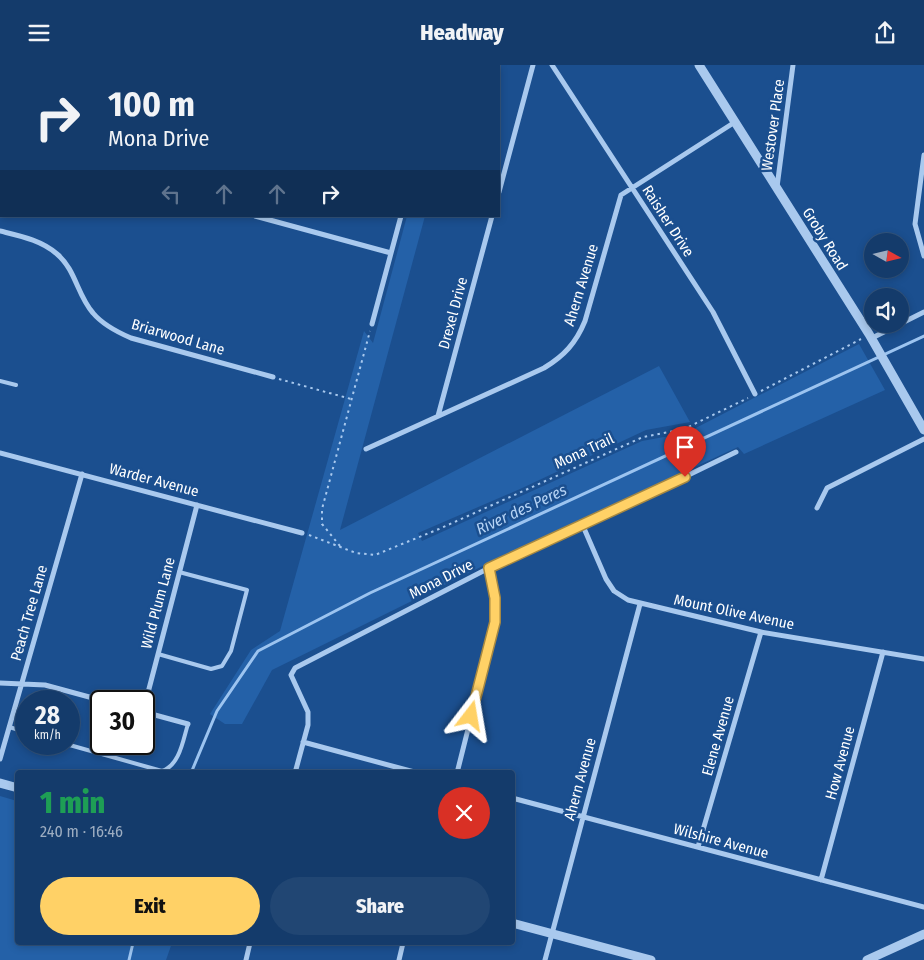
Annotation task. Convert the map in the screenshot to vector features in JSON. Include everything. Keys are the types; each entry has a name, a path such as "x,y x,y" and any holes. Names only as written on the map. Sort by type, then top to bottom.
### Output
{"street":[{"path":"500,188 533,65"},
{"name":"Raisher Drive","path":"552,65 713,312 755,394"},
{"name":"Groby Road","path":"699,65 872,339 924,430"},
{"name":"Westover Place","path":"777,187 793,65"},
{"name":"Ahern Avenue","path":"366,449 544,368 568,350 579,336 585,321 621,195 735,122"},
{"path":"924,155 915,224 924,256"},
{"path":"259,217 391,253"},
{"path":"372,324 401,217"},
{"name":"Drexel Drive","path":"438,416 492,217"},
{"name":"Briarwood Lane","path":"0,231 38,241 58,254 74,276 92,312 116,331 131,338 273,377"},
{"path":"872,339 924,312"},
{"path":"817,507 827,488 924,439"},
{"name":"Mona Drive","path":"303,742 308,712 291,675 295,668 489,568 583,526 736,452"},
{"name":"Warder Avenue","path":"0,453 302,533"},
{"name":"Peach Tree Lane","path":"0,759 82,474"},
{"name":"Wild Plum Lane","path":"149,690 197,505"},
{"name":"Mount Olive Avenue","path":"583,526 596,559 614,591 640,604 761,633 924,659"},
{"path":"457,770 495,622 495,598 489,568"},
{"name":"Ahern Avenue","path":"545,960 640,604"},
{"name":"Elene Avenue","path":"698,847 761,633"},
{"name":"How Avenue","path":"821,880 883,652"},
{"path":"0,683 45,685 90,697"},
{"path":"155,715 188,724"},
{"path":"296,770 303,742 407,770"},
{"path":"0,783 15,787"},
{"name":"Wilshire Avenue","path":"515,799 924,907"},
{"path":"515,924 651,960"},
{"path":"867,960 924,934"},
{"path":"246,960 250,945"},
{"path":"398,960 402,945"}],"lane":[{"path":"0,381 16,385"},
{"path":"158,655 211,669 222,666 231,651 248,590 179,572"},
{"path":"165,770 168,769 177,757 188,724"},
{"path":"9,727 15,729"},
{"path":"80,748 158,770"}],"path":[{"path":"341,547 322,525 321,514 372,324"},
{"name":"Mona Trail","path":"302,533 356,553 375,555 394,549 643,437 684,429 872,339"},
{"path":"273,377 351,399"}],"shaded area":[{"path":"407,217 425,217 340,530 659,366 690,422 646,430 520,489 418,533 422,541 642,441 686,433 859,344 885,390 744,454 738,447 503,556 272,670 242,724 225,724 210,714 251,650 280,631 364,331 373,343"},
{"path":"0,796 15,800 15,945 171,945 166,960 0,960"}],"waterway":[{"name":"River des Peres","path":"192,770 217,711 258,651 370,593 924,336"},
{"name":"River des Peres","path":"129,960 133,945"}],"route":[{"path":"471,716 495,622 495,598 489,568 685,477"}]}
